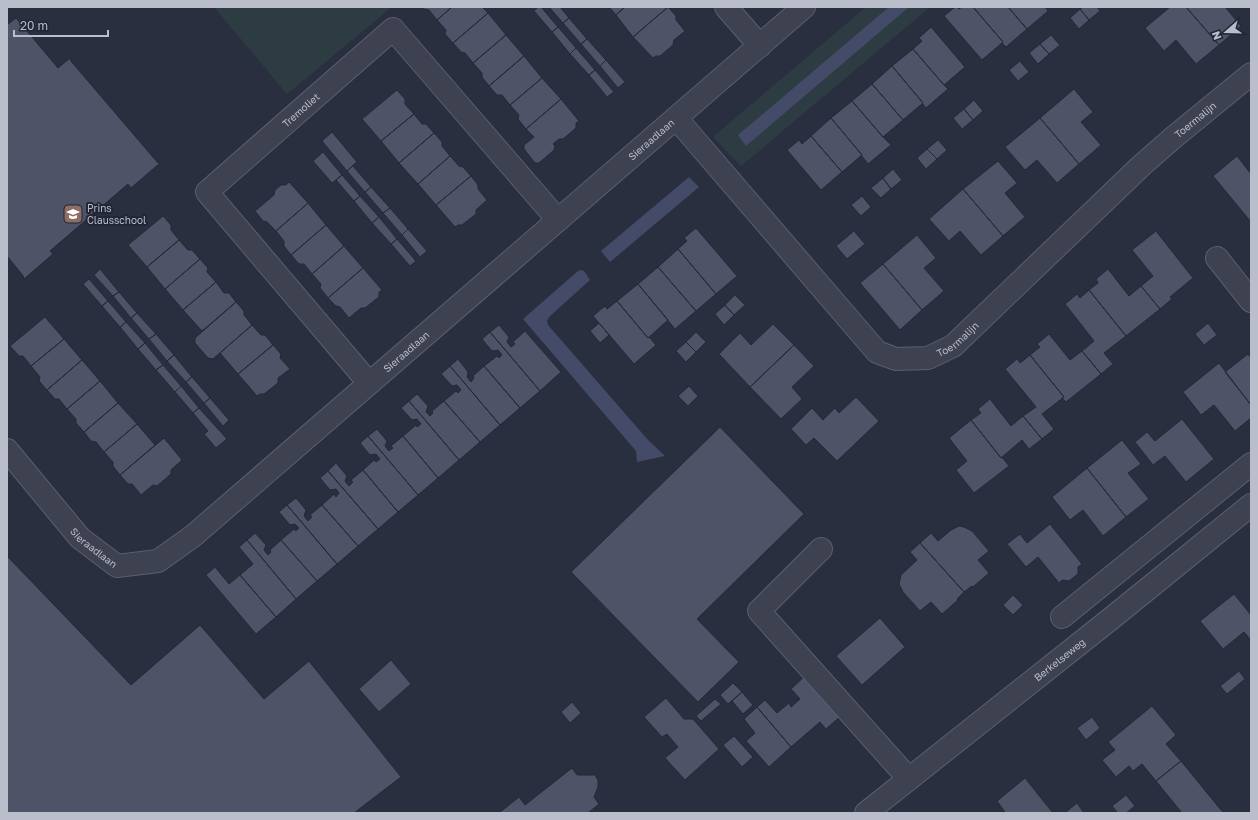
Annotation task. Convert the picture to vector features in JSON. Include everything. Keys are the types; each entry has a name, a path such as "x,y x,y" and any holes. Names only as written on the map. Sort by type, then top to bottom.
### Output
{"street":[{"path":"726,7 760,46"},
{"name":"Sieraadlaan","path":"7,450 80,538 117,566 158,561 193,536 804,7"},
{"name":"Tremoliet","path":"369,383 207,192 393,29 558,220"},
{"name":"Toermalijn","path":"676,118 876,352 896,359 928,358 953,346 1142,166 1174,137 1251,74"},
{"path":"1217,258 1251,301"},
{"path":"1062,617 1251,464"},
{"name":"Berkelseweg","path":"866,813 1251,505"},
{"path":"821,549 759,611 909,779"}],"shaded area":[{"path":"214,7 392,7 287,94"},
{"path":"866,7 930,7 741,166 713,137"}],"water":[{"path":"889,7 909,7 746,146 738,135"},
{"path":"689,177 699,187 610,262 601,251"},
{"path":"581,270 584,271 590,280 549,317 547,321 548,325 648,440 665,456 637,462 636,451 523,319"}],"building":[{"path":"422,7 452,7 437,20 429,10"},
{"path":"452,7 482,7 488,13 453,43 445,34 446,30 437,20"},
{"path":"538,7 541,7 558,27 552,32 534,11"},
{"path":"549,7 560,7 569,18 563,23"},
{"path":"609,7 625,7 616,15"},
{"path":"625,7 668,7 633,37 616,15"},
{"path":"668,7 676,16 676,20 685,31 674,40 673,45 660,56 653,58 633,37"},
{"path":"955,7 959,9 962,7 973,7 1003,42 982,60 944,16"},
{"path":"973,7 1008,7 1027,29 1006,47"},
{"path":"1008,7 1045,7 1048,11 1027,29"},
{"path":"1083,7 1097,7 1100,11 1089,20 1080,9"},
{"path":"1170,7 1186,7 1219,45 1196,64 1176,40 1164,51 1145,28"},
{"path":"1186,7 1225,7 1241,26 1219,45"},
{"path":"1080,9 1089,20 1079,29 1070,18"},
{"path":"488,13 506,35 473,63 465,53 461,52 453,43"},
{"path":"16,18 58,68 70,58 71,59 70,60 158,163 160,163 131,188 128,184 50,251 53,254 24,279 7,256 7,25"},
{"path":"569,18 587,39 581,44 563,23"},
{"path":"558,27 576,48 570,54 552,32"},
{"path":"931,27 965,67 944,85 913,49 922,41 919,38"},
{"path":"506,35 524,56 489,86 482,77 482,73 473,63"},
{"path":"1051,35 1060,45 1049,54 1040,44"},
{"path":"587,39 606,60 600,66 581,44"},
{"path":"1040,44 1049,54 1038,64 1029,53"},
{"path":"576,48 595,70 589,75 570,54"},
{"path":"913,49 948,89 926,108 892,66"},
{"path":"524,56 542,78 510,105 502,95 497,95 489,86"},
{"path":"606,60 625,82 618,88 600,66"},
{"path":"1020,61 1029,72 1018,81 1009,70"},
{"path":"892,66 923,103 903,120 872,84"},
{"path":"595,70 614,92 607,97 589,75"},
{"path":"542,78 561,99 526,129 518,119 519,115 510,105"},
{"path":"872,84 903,120 883,137 852,101"},
{"path":"1074,89 1093,112 1081,122 1101,145 1079,164 1040,118"},
{"path":"397,90 405,99 405,104 414,114 381,141 362,119"},
{"path":"561,99 579,121 576,123 576,128 563,139 559,139 553,144 555,146 554,150 539,163 535,163 524,149 524,145 534,137 526,129"},
{"path":"974,100 983,111 973,120 964,109"},
{"path":"852,101 891,145 868,164 831,118"},
{"path":"964,109 973,120 962,129 953,118"},
{"path":"414,114 422,124 426,124 434,133 399,163 381,141"},
{"path":"831,118 862,155 842,172 811,136"},
{"path":"1040,118 1079,164 1057,183 1037,160 1025,170 1005,147"},
{"path":"332,132 357,162 347,171 322,141"},
{"path":"434,133 442,142 442,146 450,156 418,184 399,163"},
{"path":"811,136 842,172 821,190 787,150 799,140 802,144"},
{"path":"938,140 947,150 937,159 927,149"},
{"path":"927,149 937,159 926,169 917,158"},
{"path":"323,152 342,175 332,183 313,161"},
{"path":"450,156 471,176 436,205 418,184"},
{"path":"1237,156 1251,174 1251,222 1213,176"},
{"path":"998,161 1017,183 1005,193 1025,217 1003,236 963,189"},
{"path":"357,162 353,166 371,187 365,192 347,171"},
{"path":"893,169 902,180 891,189 883,178"},
{"path":"342,175 360,196 354,201 336,180"},
{"path":"471,176 478,185 478,189 487,200 476,210 476,214 462,225 455,227 436,205"},
{"path":"883,178 891,189 881,198 871,188"},
{"path":"289,182 308,203 276,231 267,222 263,221 255,211 274,195 275,190 281,185 286,185"},
{"path":"371,187 390,208 383,213 365,192"},
{"path":"963,189 1003,236 981,255 960,231 949,241 929,219"},
{"path":"360,196 379,217 372,223 354,201"},
{"path":"862,196 871,207 861,216 851,205"},
{"path":"308,203 326,225 291,255 284,246 284,241 276,231"},
{"path":"390,208 408,229 402,235 383,213"},
{"path":"163,216 171,225 171,230 179,240 147,267 128,245"},
{"path":"379,217 397,239 391,244 372,223"},
{"path":"326,225 344,246 312,274 304,264 299,264 291,255"},
{"path":"696,228 737,276 716,294 678,249 687,241 684,238"},
{"path":"408,229 427,251 420,257 402,235"},
{"path":"854,231 865,244 847,259 836,246"},
{"path":"1156,231 1193,278 1170,297 1172,299 1160,309 1141,286 1153,276 1132,250"},
{"path":"917,235 936,258 924,268 944,291 922,310 883,264"},
{"path":"397,239 416,261 410,266 391,244"},
{"path":"179,240 188,250 192,250 200,259 165,289 147,267"},
{"path":"344,246 363,268 328,298 320,288 321,284 312,274"},
{"path":"678,249 716,294 696,311 658,267"},
{"path":"200,259 208,268 207,272 216,282 183,310 165,289"},
{"path":"883,264 922,310 900,330 860,283"},
{"path":"658,267 696,311 675,329 638,284"},
{"path":"363,268 382,290 379,292 379,297 365,308 361,308 349,318 340,307 336,306 328,298"},
{"path":"100,269 119,292 113,296 94,275"},
{"path":"1108,269 1129,296 1141,286 1160,309 1126,336 1089,290 1098,283 1096,279"},
{"path":"89,279 108,301 102,306 83,284"},
{"path":"216,282 224,293 229,293 236,302 202,331 183,310"},
{"path":"638,284 668,320 648,338 617,301"},
{"path":"1089,290 1126,336 1104,353 1113,364 1101,374 1082,351 1094,341 1065,304 1077,294 1080,298"},
{"path":"119,292 137,313 131,318 113,296"},
{"path":"735,295 745,305 734,315 725,305"},
{"path":"108,301 126,322 120,327 102,306"},
{"path":"617,301 648,338 649,337 656,345 634,364 593,316 605,306 607,309"},
{"path":"236,302 244,311 244,315 252,325 213,359 208,358 195,343 195,338"},
{"path":"725,305 734,315 724,325 715,314"},
{"path":"137,313 156,334 149,339 131,318"},
{"path":"45,317 64,339 31,366 23,356 19,356 10,346"},
{"path":"126,322 145,343 138,349 120,327"},
{"path":"599,323 609,335 600,343 590,331"},
{"path":"1208,323 1217,335 1204,345 1195,334"},
{"path":"773,324 794,345 750,387 719,354 740,333 751,345"},
{"path":"252,325 261,335 265,335 273,345 238,374 220,353"},
{"path":"499,325 509,337 507,342 511,347 515,344 513,342 525,331 561,372 540,391 490,332"},
{"path":"490,332 540,391 520,408 484,366 497,356 499,358 502,355 498,350 492,351 482,339"},
{"path":"696,332 706,342 696,352 686,342"},
{"path":"156,334 174,355 167,361 149,339"},
{"path":"1049,334 1070,360 1082,351 1101,374 1066,402 1062,398 1064,397 1030,355 1040,347 1037,344"},
{"path":"64,339 82,360 47,390 39,381 40,377 31,366"},
{"path":"686,342 696,352 686,362 676,351"},
{"path":"145,343 163,365 156,370 138,349"},
{"path":"273,345 281,354 280,358 290,369 278,378 278,383 264,394 257,396 238,374"},
{"path":"794,345 814,366 792,387 802,399 781,419 750,387"},
{"path":"1248,354 1251,358 1251,405 1225,372"},
{"path":"174,355 192,377 186,382 167,361"},
{"path":"1030,355 1064,397 1042,414 1054,429 1042,439 1023,416 1036,407 1005,369 1017,359 1020,363"},
{"path":"458,359 468,372 467,377 471,382 474,378 473,376 484,366 520,408 500,425 450,366"},
{"path":"82,360 100,381 67,409 59,399 55,399 47,390"},
{"path":"1219,363 1251,405 1251,418 1235,431 1214,405 1201,415 1183,392"},
{"path":"163,365 181,386 175,392 156,370"},
{"path":"450,366 500,425 480,442 444,401 456,391 458,393 461,390 457,385 452,386 441,374"},
{"path":"192,377 210,398 204,403 186,382"},
{"path":"100,381 118,403 84,432 76,423 76,419 67,409"},
{"path":"181,386 199,408 193,413 175,392"},
{"path":"689,386 698,396 688,406 678,396"},
{"path":"417,394 428,406 426,412 430,416 433,413 432,411 444,401 480,442 459,460 409,401"},
{"path":"856,397 879,421 837,461 814,438 806,445 791,429 812,408 823,420 835,408 839,413"},
{"path":"210,398 229,420 223,426 204,403"},
{"path":"990,399 1011,426 1023,416 1042,439 1029,449 1022,440 1001,458 971,420 981,413 978,409"},
{"path":"409,401 459,460 438,478 403,436 416,425 417,427 421,424 417,419 412,420 401,408"},
{"path":"118,403 137,424 104,452 96,442 91,441 84,432"},
{"path":"199,408 227,439 216,448 204,434 208,431 193,413"},
{"path":"1182,419 1214,459 1186,482 1165,456 1153,465 1135,442 1147,432 1155,441"},
{"path":"971,420 1009,466 974,493 956,470 967,461 949,438"},
{"path":"137,424 155,445 120,475 113,466 113,462 104,452"},
{"path":"720,427 804,514 697,619 739,662 698,702 571,572"},
{"path":"377,429 387,441 385,446 389,451 393,448 391,446 403,436 438,478 418,495 368,436"},
{"path":"368,436 418,495 398,512 363,470 374,460 376,462 380,459 376,454 370,455 360,443"},
{"path":"164,438 182,460 171,470 171,474 157,486 153,485 141,495 132,484 128,484 120,475"},
{"path":"1122,440 1141,464 1128,473 1149,499 1126,517 1087,468"},
{"path":"336,463 347,476 345,481 349,486 353,482 351,480 363,470 398,512 378,529 328,471"},
{"path":"1087,468 1126,517 1103,536 1083,510 1070,520 1052,497"},
{"path":"328,471 378,529 358,546 322,505 334,494 336,497 339,493 336,489 330,490 320,478"},
{"path":"296,498 306,510 304,516 308,521 312,517 310,515 322,505 358,546 337,564 287,505"},
{"path":"287,505 337,564 317,581 281,540 294,529 296,531 299,528 295,524 290,525 279,512"},
{"path":"1050,524 1082,564 1078,567 1078,574 1069,581 1062,580 1059,583 1038,557 1026,567 1007,544 1020,534 1027,543"},
{"path":"959,526 972,531 989,551 978,560 989,573 973,587 972,586 964,592 920,543 931,533 938,541 951,530"},
{"path":"255,533 266,545 264,550 268,555 271,552 270,550 281,540 317,581 296,599 247,540"},
{"path":"247,540 296,599 276,617 240,575 253,564 239,547"},
{"path":"920,543 964,592 957,599 958,600 942,614 931,602 920,611 903,592 899,584 901,575 917,560 910,552"},
{"path":"7,556 131,685 200,625 264,699 309,661 401,777 354,813 7,813"},
{"path":"215,567 229,584 240,575 276,617 256,634 206,575"},
{"path":"1234,594 1251,615 1251,640 1244,632 1223,649 1200,621"},
{"path":"1013,595 1023,605 1013,615 1003,605"},
{"path":"880,618 905,647 862,685 836,656"},
{"path":"391,660 411,684 379,712 359,689"},
{"path":"1239,671 1245,679 1227,694 1220,686"},
{"path":"806,675 842,715 826,729 820,722 791,747 757,707 765,700 777,713 789,703 791,707 800,699 791,689"},
{"path":"733,683 742,692 728,704 720,695"},
{"path":"742,692 753,705 743,714 732,701"},
{"path":"666,698 684,719 693,719 719,749 685,780 665,758 678,747 667,734 662,737 644,717"},
{"path":"715,699 721,704 701,721 696,716"},
{"path":"572,702 581,713 570,723 561,712"},
{"path":"1152,706 1176,735 1166,744 1181,761 1156,781 1142,764 1133,771 1129,766 1116,777 1102,760 1115,750 1108,742"},
{"path":"757,707 791,747 769,767 746,741 755,733 744,719"},
{"path":"1092,717 1100,728 1086,740 1077,728"},
{"path":"734,736 753,757 742,767 723,745"},
{"path":"1181,761 1224,813 1182,813 1156,781"},
{"path":"572,768 577,775 595,775 598,780 598,787 594,797 599,804 588,813 499,813 519,797 525,805"},
{"path":"1025,778 1053,813 1004,813 1005,812 997,801"},
{"path":"1126,795 1135,806 1126,813 1118,813 1112,806"},
{"path":"1077,803 1084,813 1066,812"}],"place":[{"name":"Prins Clausschool","path":"73,214"}]}
